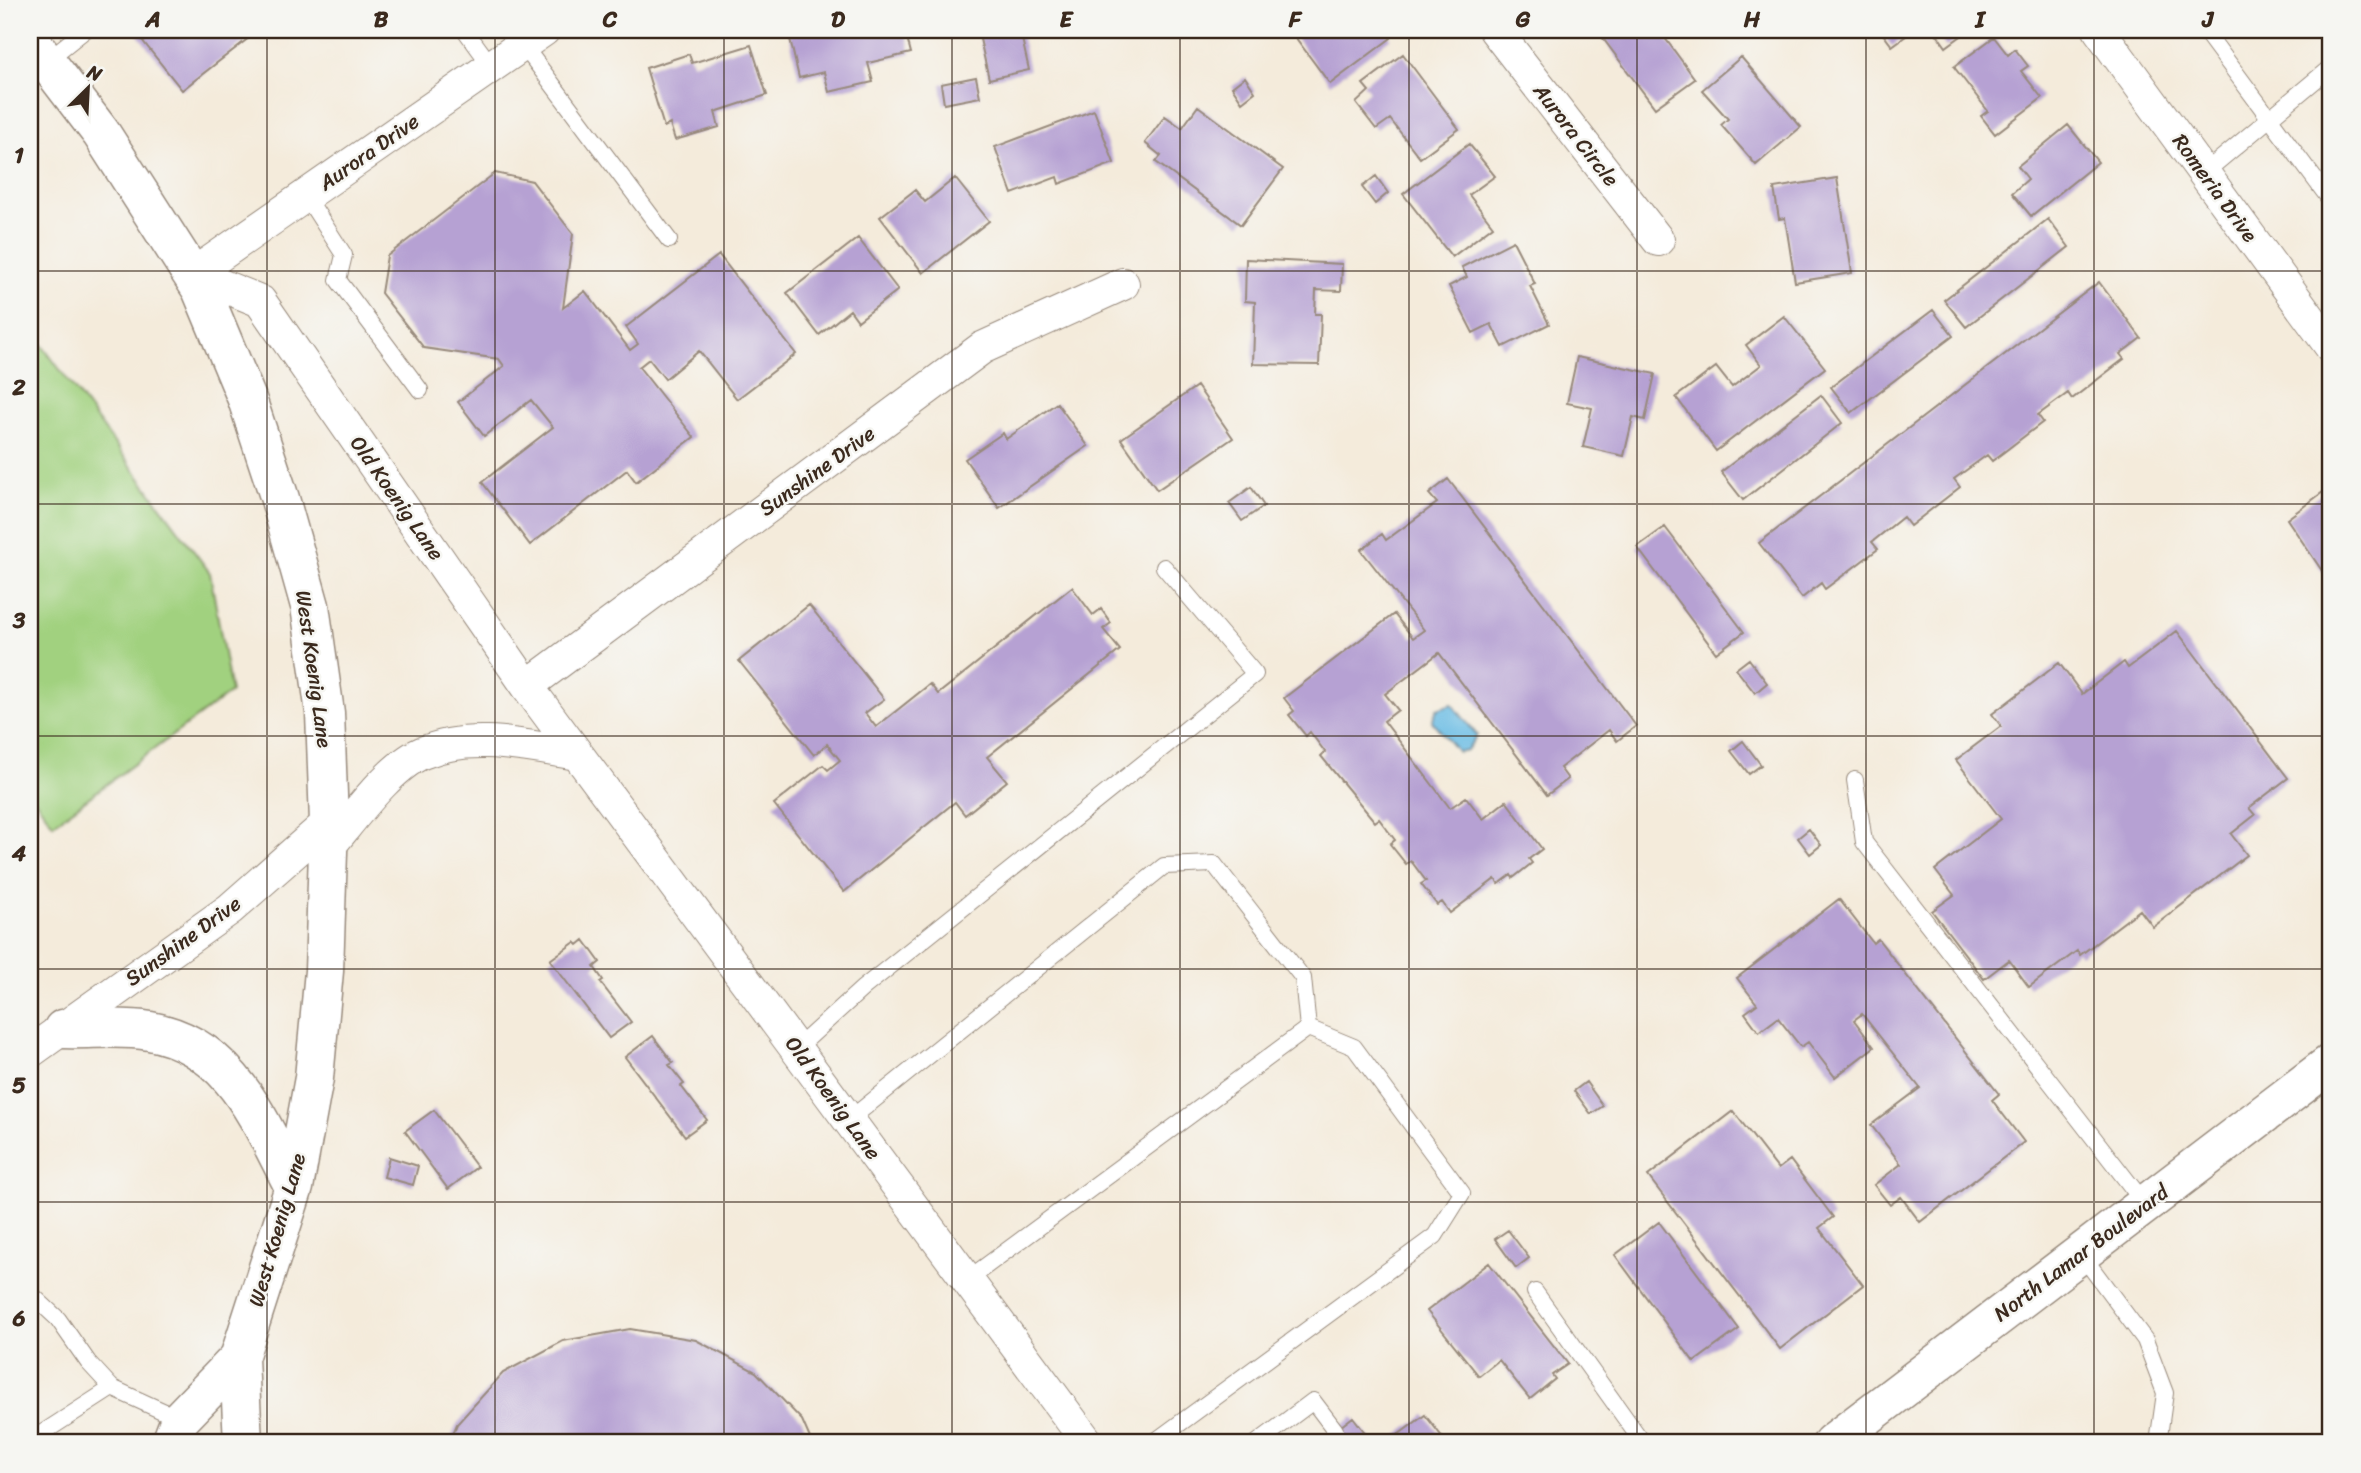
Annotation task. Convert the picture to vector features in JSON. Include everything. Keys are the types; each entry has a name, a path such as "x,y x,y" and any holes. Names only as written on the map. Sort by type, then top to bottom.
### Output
{"main road":[{"name":"West Koenig Lane","path":"38,50 101,133 193,274 247,399 280,499 310,606 325,713 328,835 322,998 314,1078 294,1187 239,1358 243,1443"},
{"path":"63,1029 148,1031 186,1043 205,1054 238,1084 294,1187"},
{"name":"North Lamar Boulevard","path":"1832,1443 2331,1063"},
{"name":"West Koenig Lane","path":"176,1431 239,1358"}],"street":[{"name":"Aurora Circle","path":"1495,30 1658,240"},
{"name":"Romeria Drive","path":"2099,30 2331,347"},
{"name":"Aurora Drive","path":"193,274 533,37"},
{"name":"Old Koenig Lane","path":"193,274 260,301 527,686 1088,1443"},
{"name":"Sunshine Drive","path":"527,686 982,348 1123,284"},
{"path":"328,835 419,753 468,742 500,742 577,754"},
{"name":"Sunshine Drive","path":"30,1052 230,909 328,835"}],"lane":[{"path":"38,50 85,30"},
{"path":"465,30 492,66"},
{"path":"2204,30 2331,201"},
{"path":"533,37 670,240"},
{"path":"2204,173 2331,67"},
{"path":"306,196 344,255 338,280 420,390"},
{"path":"796,1049 863,988 1255,674 1164,567"},
{"path":"1855,780 1864,842 2145,1205"},
{"path":"849,1120 1164,866 1214,864 1304,978 1308,1028"},
{"path":"967,1280 1308,1028"},
{"path":"1153,1443 1435,1236 1462,1193 1354,1046 1308,1028"},
{"path":"2081,1253 2145,1340 2165,1393 2158,1443"},
{"path":"1535,1292 1643,1443"},
{"path":"30,1293 58,1320 112,1388 176,1431"},
{"path":"30,1441 112,1388"},
{"path":"1256,1443 1313,1401 1335,1430"}],"green space":[{"path":"30,329 210,573 231,692 53,824 30,793"}],"water":[{"path":"1452,704 1477,735 1467,750 1458,752 1432,721 1437,709"}],"building":[{"path":"134,30 259,30 182,90"},
{"path":"788,30 905,30 911,53 868,63 873,82 829,92 824,72 799,78"},
{"path":"978,30 1036,30 1021,34 1029,70 989,79"},
{"path":"1290,30 1385,30 1391,38 1330,84"},
{"path":"1604,30 1659,30 1695,79 1655,108 1599,33"},
{"path":"1880,30 1914,30 1892,46"},
{"path":"1941,30 1956,30 1961,36 1946,47 1936,33"},
{"path":"1994,37 2008,55 2015,49 2028,66 2021,71 2042,98 1995,134 1981,116 1988,111 1954,67"},
{"path":"751,45 767,95 715,112 719,127 675,140 670,124 664,127 646,68 689,54 692,63"},
{"path":"1403,54 1459,129 1420,158 1390,119 1376,129 1356,103 1369,91 1363,84"},
{"path":"1741,57 1801,127 1756,165 1721,125 1728,119 1702,90"},
{"path":"976,77 980,97 944,104 941,84"},
{"path":"1245,77 1255,92 1242,102 1232,87"},
{"path":"1198,106 1283,169 1241,225 1156,162 1161,156 1145,143 1165,116 1182,128"},
{"path":"1094,110 1114,163 1059,184 1057,177 1012,194 995,147"},
{"path":"2068,125 2098,162 2031,216 2012,193 2028,179 2018,166"},
{"path":"1469,144 1495,176 1469,195 1493,226 1452,257 1403,194"},
{"path":"495,173 532,181 573,234 563,308 585,291 630,350 638,344 626,327 719,255 796,354 737,399 699,351 665,379 649,359 639,367 694,437 636,482 627,470 530,545 482,482 553,427 531,400 484,436 458,402 504,366 499,359 424,348 381,293 387,256"},
{"path":"1376,176 1388,193 1375,204 1362,187"},
{"path":"955,178 989,221 923,273 880,217 915,190 925,202"},
{"path":"1837,178 1852,273 1795,282 1785,218 1779,219 1774,188"},
{"path":"2048,219 2069,247 1966,327 1944,300"},
{"path":"858,238 898,290 858,321 850,310 819,335 787,293"},
{"path":"1513,241 1535,284 1530,286 1549,324 1503,347 1491,324 1473,333 1449,286 1467,277 1462,267"},
{"path":"1246,259 1342,264 1341,291 1316,290 1315,314 1321,314 1319,365 1253,364 1255,302 1245,301"},
{"path":"2099,282 2141,338 2120,354 2124,359 2072,399 2068,393 2038,415 2043,422 1992,461 1987,455 1954,479 1960,487 1910,526 1903,517 1872,542 1878,549 1825,589 1821,583 1802,598 1759,543"},
{"path":"1933,310 1953,336 1851,413 1831,387"},
{"path":"1784,316 1825,368 1716,451 1676,397 1716,367 1732,387 1761,365 1746,345"},
{"path":"1577,357 1655,374 1645,420 1633,417 1624,456 1583,447 1592,408 1567,403"},
{"path":"1197,386 1233,438 1157,490 1121,439"},
{"path":"1821,395 1842,423 1743,500 1721,472"},
{"path":"1057,403 1088,446 999,508 965,459 1003,433 1006,439"},
{"path":"1448,479 1636,726 1617,741 1609,730 1560,768 1568,779 1547,795 1439,653 1385,694 1398,710 1384,721 1450,808 1466,797 1483,819 1506,801 1542,849 1529,859 1532,863 1513,878 1511,875 1499,884 1495,879 1450,913 1442,902 1437,905 1421,884 1426,881 1411,861 1406,864 1390,844 1395,840 1379,819 1375,822 1321,756 1325,752 1310,732 1306,736 1289,715 1294,711 1284,698 1394,614 1413,638 1424,630 1361,550 1382,534 1386,540 1437,503 1429,494"},
{"path":"2331,486 2331,584 2287,519"},
{"path":"1251,487 1264,506 1242,521 1229,503"},
{"path":"1665,527 1744,632 1716,653 1637,547"},
{"path":"1072,587 1093,615 1101,609 1111,623 1103,629 1120,650 987,757 1007,781 965,815 955,802 844,892 774,804 823,765 828,770 840,760 827,744 814,755 739,661 809,605 884,699 865,713 876,727 930,684 938,694"},
{"path":"2177,631 2288,778 2249,808 2255,815 2231,834 2247,855 2153,927 2140,910 2080,955 2077,951 2029,987 2009,960 1984,979 1932,911 1954,895 1935,870 2001,819 1956,760 2001,726 1992,714 2059,663 2082,694 2124,662 2128,668"},
{"path":"1749,659 1767,683 1755,693 1736,669"},
{"path":"1743,741 1761,765 1749,774 1731,751"},
{"path":"1809,829 1821,845 1810,854 1798,838"},
{"path":"1839,899 1873,943 1878,939 1999,1094 1992,1100 2024,1142 1920,1222 1901,1197 1890,1205 1874,1185 1901,1164 1871,1125 1920,1088 1862,1014 1854,1020 1874,1047 1835,1077 1808,1042 1801,1047 1778,1018 1759,1032 1745,1013 1757,1004 1737,978"},
{"path":"584,940 600,962 594,967 603,980 600,982 631,1022 609,1038 550,960 575,942 578,945"},
{"path":"653,1036 673,1063 669,1065 684,1084 681,1086 707,1120 685,1136 625,1057"},
{"path":"1586,1082 1603,1106 1591,1114 1574,1091"},
{"path":"434,1110 477,1167 448,1189 405,1131"},
{"path":"1733,1111 1778,1169 1790,1160 1833,1217 1819,1228 1863,1285 1780,1349 1648,1176"},
{"path":"389,1157 418,1166 413,1185 384,1177"},
{"path":"1659,1222 1739,1329 1694,1362 1615,1255"},
{"path":"1508,1230 1529,1258 1516,1268 1495,1239"},
{"path":"1489,1263 1568,1364 1552,1375 1555,1379 1530,1399 1499,1360 1479,1376 1427,1311"},
{"path":"630,1329 696,1340 756,1372 802,1420 812,1443 449,1443 457,1424 503,1373 563,1341"},
{"path":"1425,1415 1447,1443 1387,1443"},
{"path":"1353,1417 1373,1443 1319,1443"}]}
